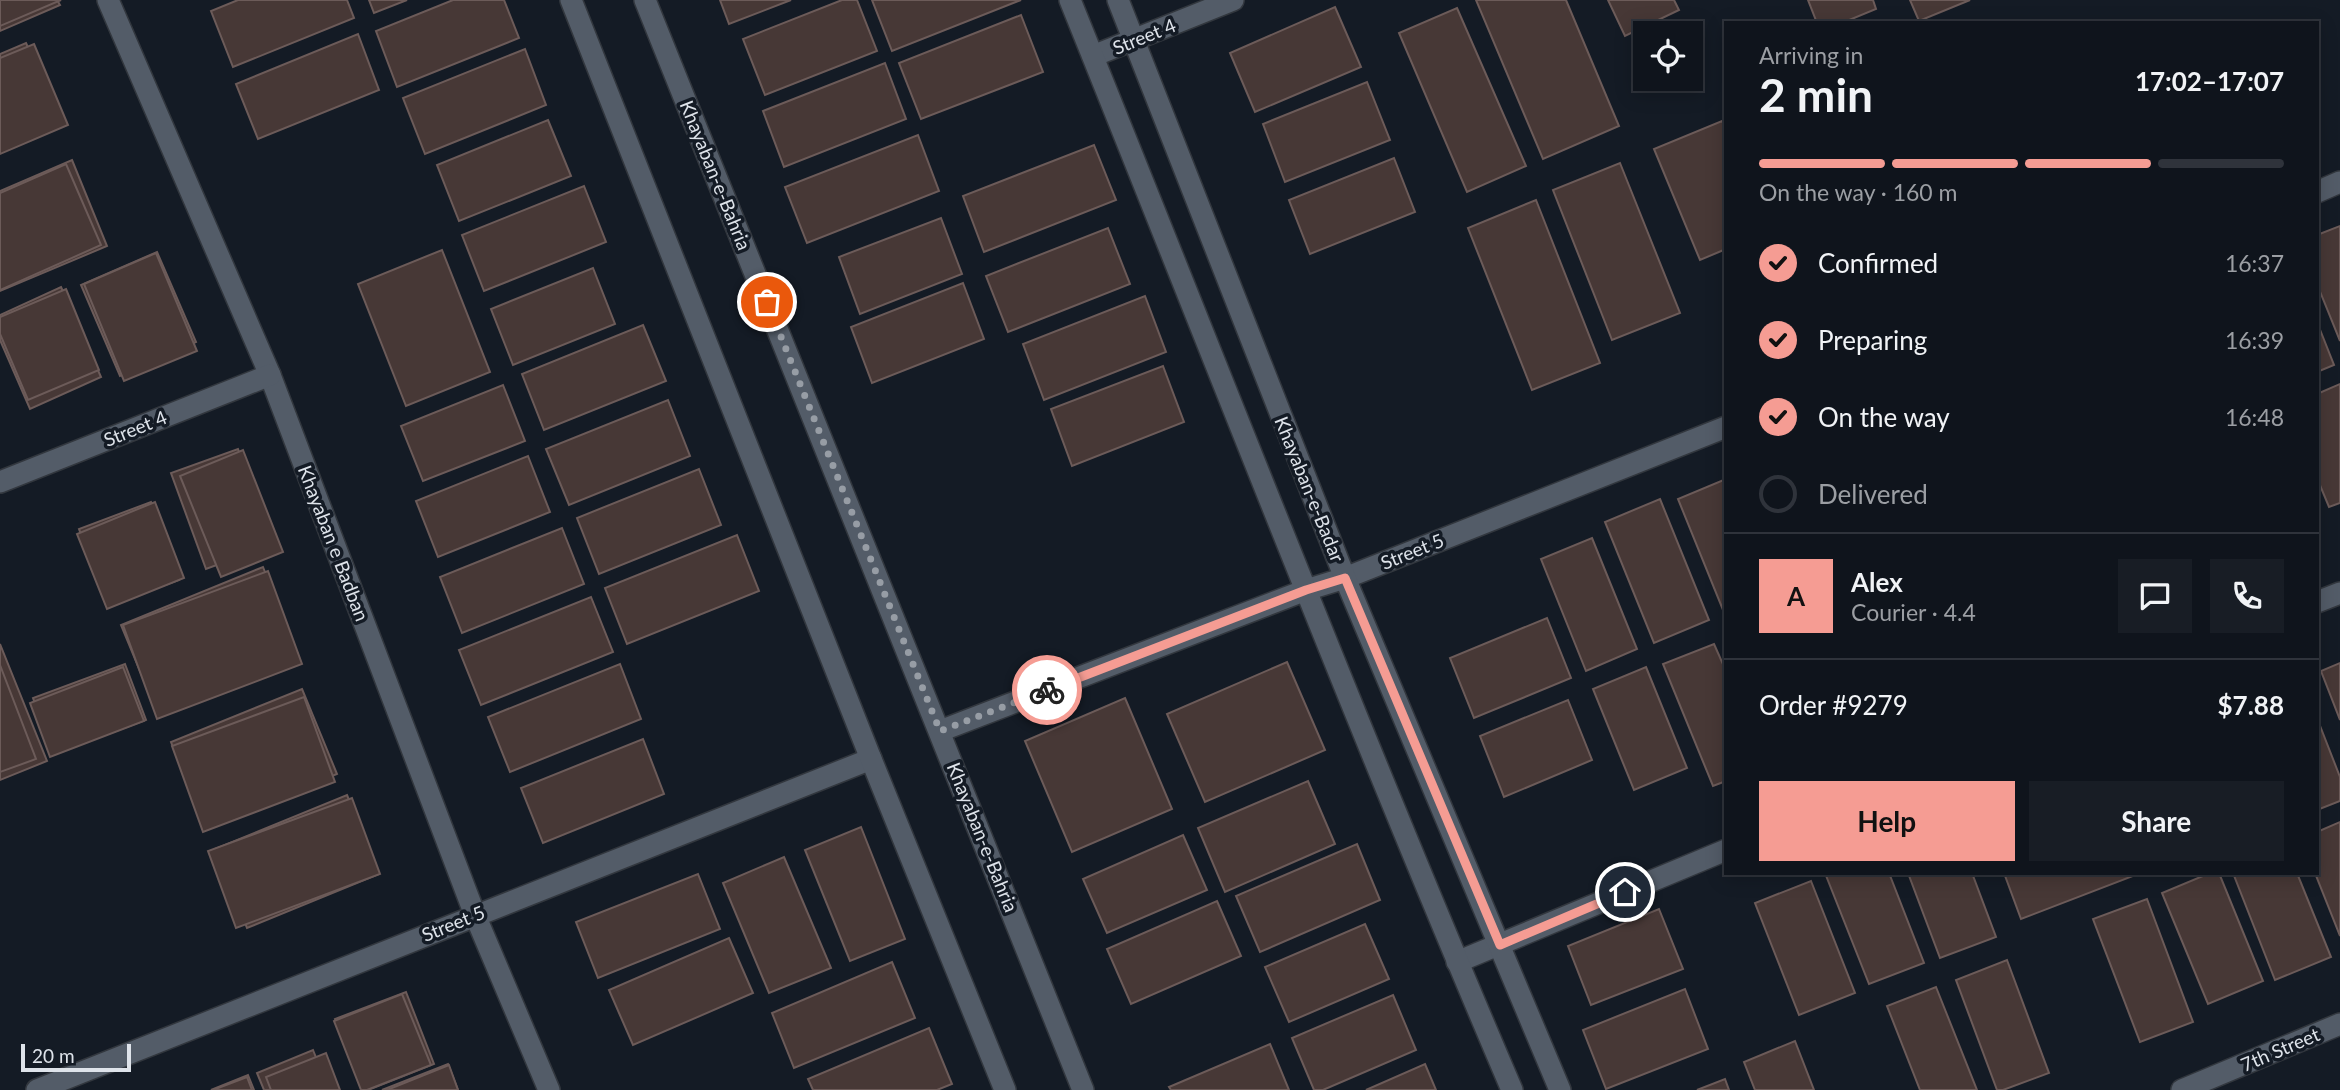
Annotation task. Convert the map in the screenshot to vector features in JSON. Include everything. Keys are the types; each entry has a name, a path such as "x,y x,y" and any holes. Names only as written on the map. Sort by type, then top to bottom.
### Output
{"main road":[{"name":"Khayaban e Badban","path":"108,0 270,375 475,915 549,1090"},
{"path":"571,0 871,758 1006,1090"},
{"name":"Khayaban-e-Bahria","path":"645,0 1083,1090"},
{"path":"1070,0 1306,590 1512,1090"},
{"name":"Khayaban-e-Badar","path":"1118,0 1345,578 1560,1090"},
{"name":"Street 4","path":"1093,56 1233,0"},
{"path":"2319,190 2340,182"},
{"name":"Street 4","path":"0,482 270,375"},
{"name":"Street 5","path":"940,731 1306,590 1345,578 1724,428"},
{"path":"2319,601 2340,593"},
{"name":"Street 5","path":"37,1090 871,758"},
{"path":"1457,962 1724,851"},
{"name":"7th Street","path":"2182,1090 2340,1024"}],"building":[{"path":"0,0 57,0 60,5 0,31"},
{"path":"0,0 61,0 0,26"},
{"path":"238,0 347,0 354,18 233,67 211,11"},
{"path":"369,0 407,0 374,13"},
{"path":"453,0 504,0 519,38 397,87 376,31"},
{"path":"720,0 791,0 729,24"},
{"path":"842,0 857,0 877,51 765,95 743,39"},
{"path":"872,0 1021,0 892,51"},
{"path":"1476,0 1566,0 1619,126 1543,159"},
{"path":"1608,0 1674,0 1679,10 1656,21 1633,21 1633,32 1625,36"},
{"path":"1808,0 1873,0 1876,9 1847,21 1816,21"},
{"path":"1910,0 1970,0 1919,21"},
{"path":"1335,7 1361,67 1255,112 1230,53"},
{"path":"1457,8 1526,166 1467,192 1399,33"},
{"path":"1021,15 1043,72 921,119 899,63"},
{"path":"358,34 379,90 258,139 236,84"},
{"path":"26,43 59,117 0,143 0,54"},
{"path":"34,44 68,125 0,154 0,58"},
{"path":"525,49 546,105 425,154 403,98"},
{"path":"885,63 906,119 784,167 763,111"},
{"path":"1367,82 1390,140 1285,182 1263,124"},
{"path":"548,120 571,176 459,221 437,165"},
{"path":"1722,121 1724,250 1700,260 1654,149"},
{"path":"918,135 939,191 807,243 785,187"},
{"path":"1094,145 1116,200 984,252 963,196"},
{"path":"1394,158 1415,212 1310,254 1289,200"},
{"path":"72,160 107,246 0,291 0,191"},
{"path":"1620,163 1680,313 1612,340 1553,190"},
{"path":"66,164 101,245 0,290 0,193"},
{"path":"584,186 606,242 484,291 462,235"},
{"path":"1536,200 1600,363 1532,390 1468,228"},
{"path":"941,218 962,274 860,314 839,257"},
{"path":"2340,226 2340,341 2319,289 2319,234"},
{"path":"1108,228 1130,284 1008,332 986,276"},
{"path":"442,250 490,372 406,406 358,284"},
{"path":"157,252 196,342 120,376 81,285"},
{"path":"156,253 197,351 124,381 84,284"},
{"path":"593,268 615,324 513,365 491,309"},
{"path":"963,283 984,339 872,383 851,327"},
{"path":"61,287 101,377 30,409 0,340 0,315"},
{"path":"66,289 99,370 28,400 0,334 0,317"},
{"path":"1145,296 1166,352 1044,400 1023,344"},
{"path":"643,325 666,381 544,430 522,374"},
{"path":"2319,327 2334,365 2319,371"},
{"path":"1163,366 1184,422 1072,466 1051,409"},
{"path":"2340,384 2340,503 2329,507 2319,483 2319,393"},
{"path":"503,385 525,441 423,481 401,426"},
{"path":"668,400 690,456 569,505 546,449"},
{"path":"238,449 273,544 206,569 171,473"},
{"path":"243,450 283,552 221,577 180,476"},
{"path":"528,456 550,512 438,557 416,501"},
{"path":"699,469 721,525 599,574 577,518"},
{"path":"1724,480 1724,610 1723,610 1678,499"},
{"path":"1660,499 1709,620 1654,643 1605,522"},
{"path":"151,502 179,580 108,606 79,529"},
{"path":"155,502 184,578 107,609 77,534"},
{"path":"562,528 584,584 462,633 440,577"},
{"path":"737,535 759,591 627,644 605,588"},
{"path":"1592,538 1637,649 1586,671 1541,559"},
{"path":"263,567 300,660 159,717 121,625"},
{"path":"268,571 302,664 157,719 123,625"},
{"path":"591,597 613,652 481,705 459,650"},
{"path":"1547,618 1571,678 1474,718 1450,658"},
{"path":"0,644 47,761 0,780"},
{"path":"1714,644 1724,666 1724,782 1713,786 1663,664"},
{"path":"1287,662 1325,750 1205,802 1167,714"},
{"path":"2340,663 2340,720 2321,671"},
{"path":"125,664 146,720 54,754 33,698"},
{"path":"620,664 641,719 510,772 488,717"},
{"path":"0,665 36,759 0,772"},
{"path":"123,667 144,721 50,757 30,703"},
{"path":"1646,667 1687,768 1634,790 1593,689"},
{"path":"302,689 337,774 205,828 171,742"},
{"path":"304,697 335,782 203,832 172,746"},
{"path":"1125,698 1172,809 1072,852 1025,741"},
{"path":"1568,700 1592,760 1504,797 1480,736"},
{"path":"2319,723 2340,777 2340,801 2319,809"},
{"path":"643,739 664,794 543,843 521,788"},
{"path":"1308,781 1335,844 1225,892 1198,828"},
{"path":"347,795 379,874 247,928 215,849"},
{"path":"352,798 380,874 236,928 208,851"},
{"path":"2340,822 2340,936 2316,875 2319,875 2319,831"},
{"path":"861,827 905,939 850,961 805,850"},
{"path":"1183,835 1207,890 1107,933 1083,879"},
{"path":"1357,844 1380,900 1260,952 1236,896"},
{"path":"784,857 831,968 769,993 723,883"},
{"path":"698,874 720,929 598,978 576,922"},
{"path":"1826,875 1890,875 1924,963 1869,984"},
{"path":"1909,875 1973,875 1996,937 1940,958"},
{"path":"2005,875 2133,875 2133,876 2021,919"},
{"path":"2205,875 2220,875 2263,981 2208,1004 2162,893"},
{"path":"2234,875 2298,875 2331,957 2275,980"},
{"path":"1811,881 1855,993 1799,1015 1755,903"},
{"path":"2147,899 2193,1022 2140,1042 2093,919"},
{"path":"1217,901 1241,956 1131,1004 1107,949"},
{"path":"1659,909 1683,969 1591,1005 1568,946"},
{"path":"1365,924 1389,979 1289,1022 1265,967"},
{"path":"729,938 753,993 633,1045 609,990"},
{"path":"2007,960 2049,1073 1997,1090 1956,980"},
{"path":"892,962 915,1018 794,1068 772,1013"},
{"path":"1936,987 1977,1090 1920,1090 1887,1006"},
{"path":"1685,989 1708,1049 1606,1089 1583,1030"},
{"path":"406,992 434,1064 362,1090 335,1019"},
{"path":"402,994 431,1065 361,1090 334,1021"},
{"path":"1393,995 1416,1050 1323,1090 1314,1090 1292,1038"},
{"path":"929,1028 952,1084 937,1090 813,1090 808,1079"},
{"path":"1795,1041 1814,1090 1755,1090 1744,1062"},
{"path":"1270,1044 1289,1090 1171,1090 1169,1087"},
{"path":"313,1050 329,1090 264,1090 257,1073"},
{"path":"326,1053 340,1090 271,1090 266,1077"},
{"path":"448,1064 458,1090 382,1090"},
{"path":"1425,1064 1436,1090 1366,1090"},
{"path":"449,1065 458,1090 387,1090"},
{"path":"248,1075 254,1090 211,1090"},
{"path":"247,1077 252,1090 213,1090"},
{"path":"1725,1079 1729,1090 1697,1090"}],"way so far":[{"path":"767,302 940,731 1047,690"}],"route":[{"path":"1047,690 1306,590 1345,578 1500,945 1625,892"}]}
